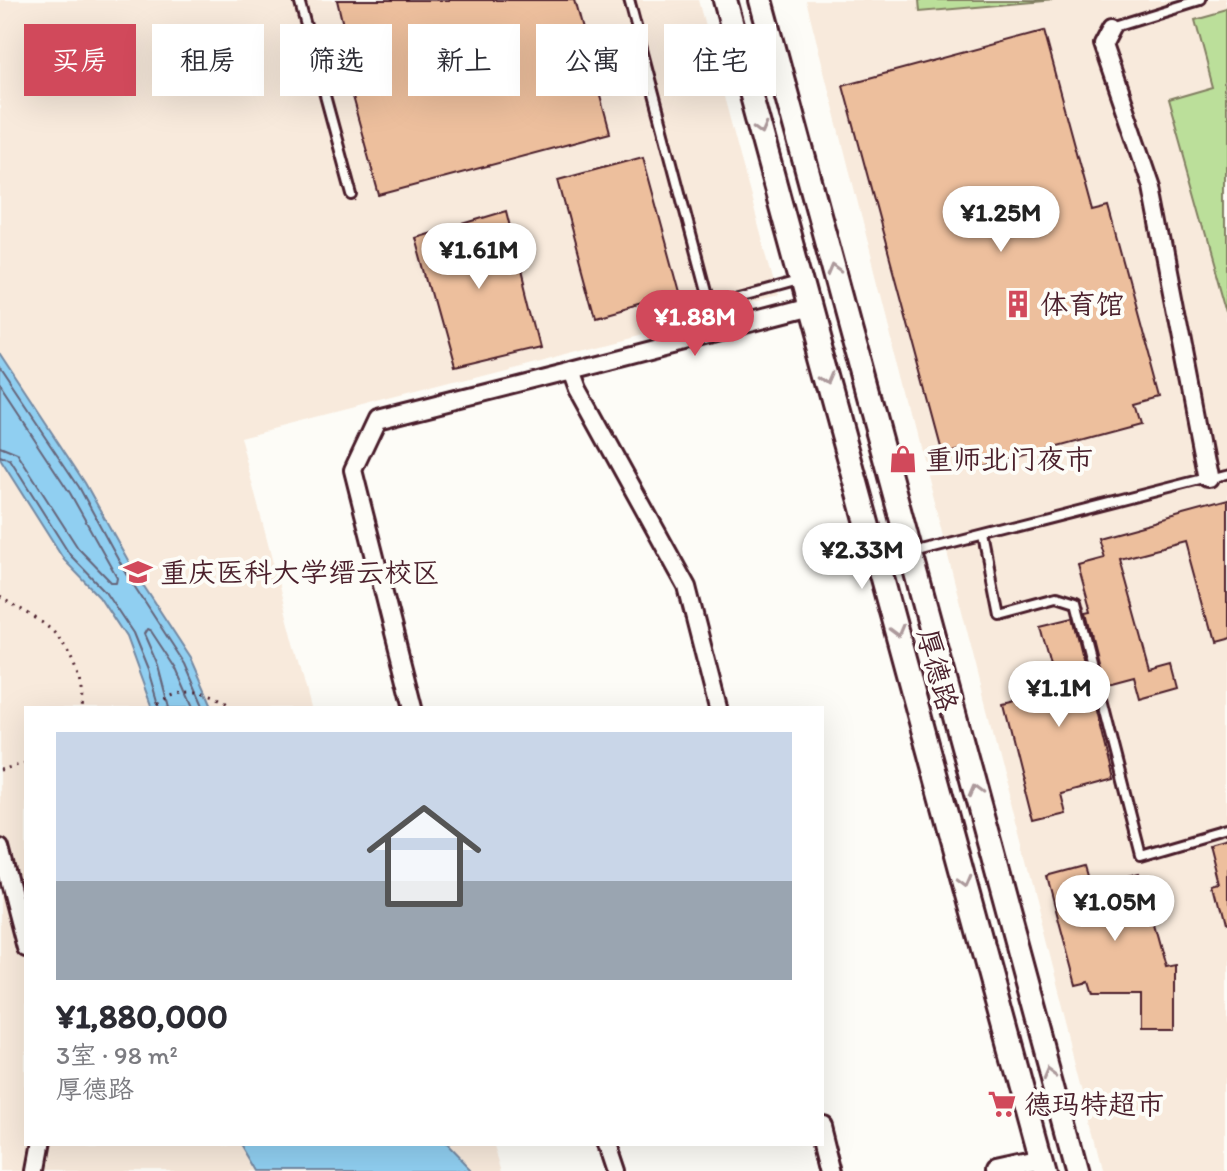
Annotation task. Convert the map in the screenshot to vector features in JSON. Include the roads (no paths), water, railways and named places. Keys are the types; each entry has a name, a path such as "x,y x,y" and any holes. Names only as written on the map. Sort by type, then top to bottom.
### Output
{"main road":[{"name":"厚德路","path":"725,0 1042,1166"},
{"name":"厚德路","path":"761,0 1078,1171"}],"street":[{"path":"1112,27 1103,44 1152,187 1208,479"},
{"path":"412,706 353,470 377,419 809,308"},
{"path":"571,370 578,389 687,587 717,706"},
{"path":"0,848 24,940"},
{"path":"824,1131 834,1171"},
{"path":"32,1171 37,1146"},
{"path":"604,1146 612,1171"},
{"path":"995,1171 1042,1166"}],"lane":[{"path":"299,0 352,195"},
{"path":"629,0 710,306 802,281"},
{"path":"1112,27 1200,0"},
{"path":"910,554 1227,473"},
{"path":"983,536 998,612 1057,596 1076,602 1141,855 1227,830"}],"water":[{"path":"0,354 85,483 134,571 192,660 212,706 151,706 126,637 99,596 64,560 0,459"},
{"path":"245,1146 449,1146 473,1171 260,1171"}],"place":[{"name":"体育馆","path":"1018,304"},
{"name":"重师北门夜市","path":"903,459"},
{"name":"重庆医科大学缙云校区","path":"138,572"},
{"name":"德玛特超市","path":"1002,1104"}]}
